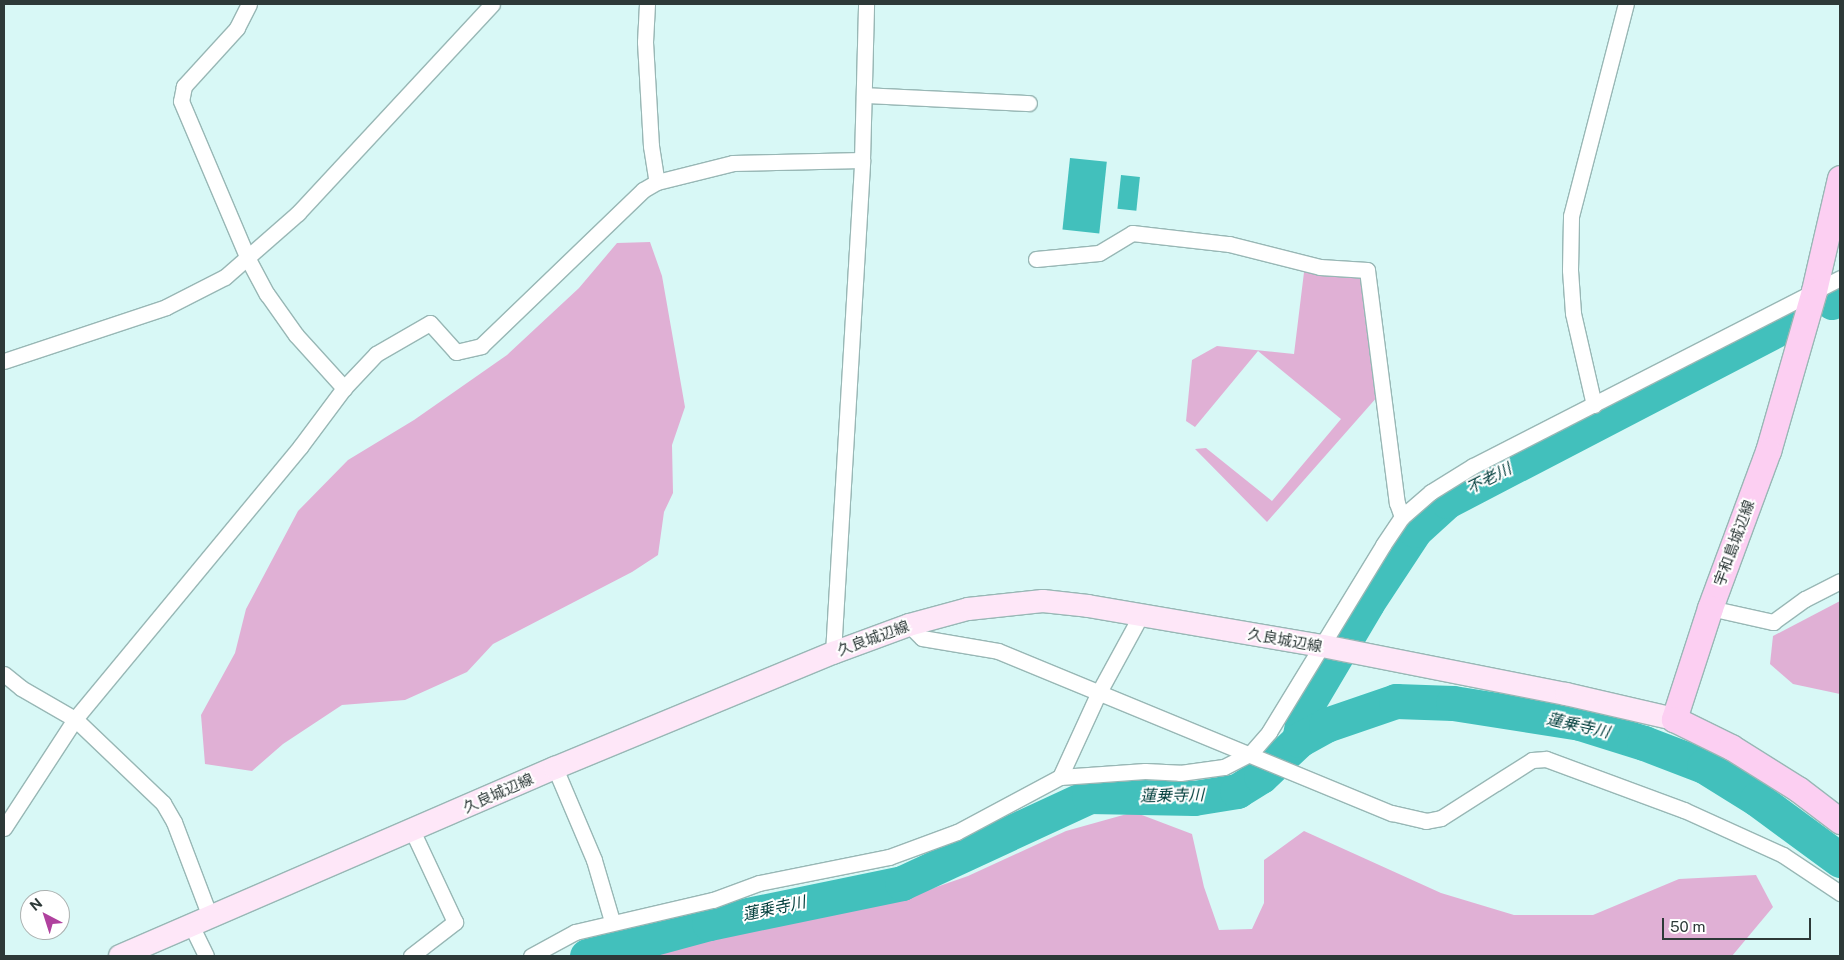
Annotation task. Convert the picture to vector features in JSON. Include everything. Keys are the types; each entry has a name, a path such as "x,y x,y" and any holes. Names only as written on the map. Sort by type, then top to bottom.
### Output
{"main road":[{"name":"宇和島城辺線","path":"1674,719 1710,608 1768,451 1814,291 1840,178"},
{"name":"久良城辺線","path":"120,956 555,768 832,652 909,625 968,609 1043,602 1141,615 1323,646 1566,694 1674,719"},
{"path":"1674,719 1731,747 1798,789 1840,821"}],"street":[{"path":"249,4 237,28 184,86 182,101 248,259 267,294 296,335 344,388"},
{"path":"4,361 166,307 225,277 248,259 298,213 492,4"},
{"path":"647,4 645,42 651,146 657,182"},
{"path":"832,652 862,160 866,4"},
{"path":"1594,405 1573,313 1570,270 1571,216 1626,4"},
{"path":"864,95 1029,103"},
{"path":"4,828 75,719 104,688 300,447 344,388 376,354 430,323 456,352 481,346 637,196 657,182 733,163 862,160"},
{"path":"1036,259 1099,253 1132,233 1228,244 1320,267 1367,270 1397,503 1402,517"},
{"path":"531,956 575,932 713,900 759,883 889,857 957,832 1060,777 1145,770 1180,773 1224,767 1251,753 1269,732 1402,517 1431,492 1473,466 1840,278"},
{"path":"1710,608 1773,622 1805,599 1840,581"},
{"path":"1060,777 1099,692 1141,615"},
{"path":"909,625 922,638 998,651 1251,753 1392,813 1426,821 1441,818 1532,760 1546,759 1684,810 1774,851 1840,893"},
{"path":"4,674 21,688 75,719 163,803 174,822 200,921 206,956"},
{"path":"555,768 594,860 612,922"},
{"path":"411,956 455,922 412,830"}],"shaded area":[{"path":"650,242 662,276 685,407 672,445 673,493 664,512 658,555 632,572 493,644 467,672 405,700 342,705 283,744 252,771 205,764 201,715 235,653 246,609 298,511 348,460 414,420 507,355 579,288 617,243"},
{"path":"1305,264 1364,276 1378,396 1267,522 1195,449 1206,448 1272,501 1341,419 1258,351 1195,427 1186,421 1192,360 1217,346 1294,354"},
{"path":"1840,601 1840,694 1793,684 1770,664 1773,636"},
{"path":"1134,812 1192,834 1204,887 1219,930 1252,929 1264,903 1264,860 1304,831 1441,893 1514,915 1593,915 1679,879 1756,875 1773,907 1732,956 613,956 657,940 743,918 905,898 968,876 1066,831"}],"water":[{"path":"1070,158 1107,162 1099,233 1062,230"},
{"path":"1121,175 1140,177 1136,211 1117,209"}],"waterway":[{"name":"不老川","path":"1832,302 1840,298"},
{"name":"不老川","path":"1299,740 1305,708 1367,603 1415,530 1447,501 1785,325"},
{"name":"蓮乗寺川","path":"587,956 709,923 902,883 1089,796 1194,798 1237,791 1261,776 1299,740 1326,725 1396,701 1453,703 1580,723 1644,743 1704,766 1757,799 1840,860"}]}
